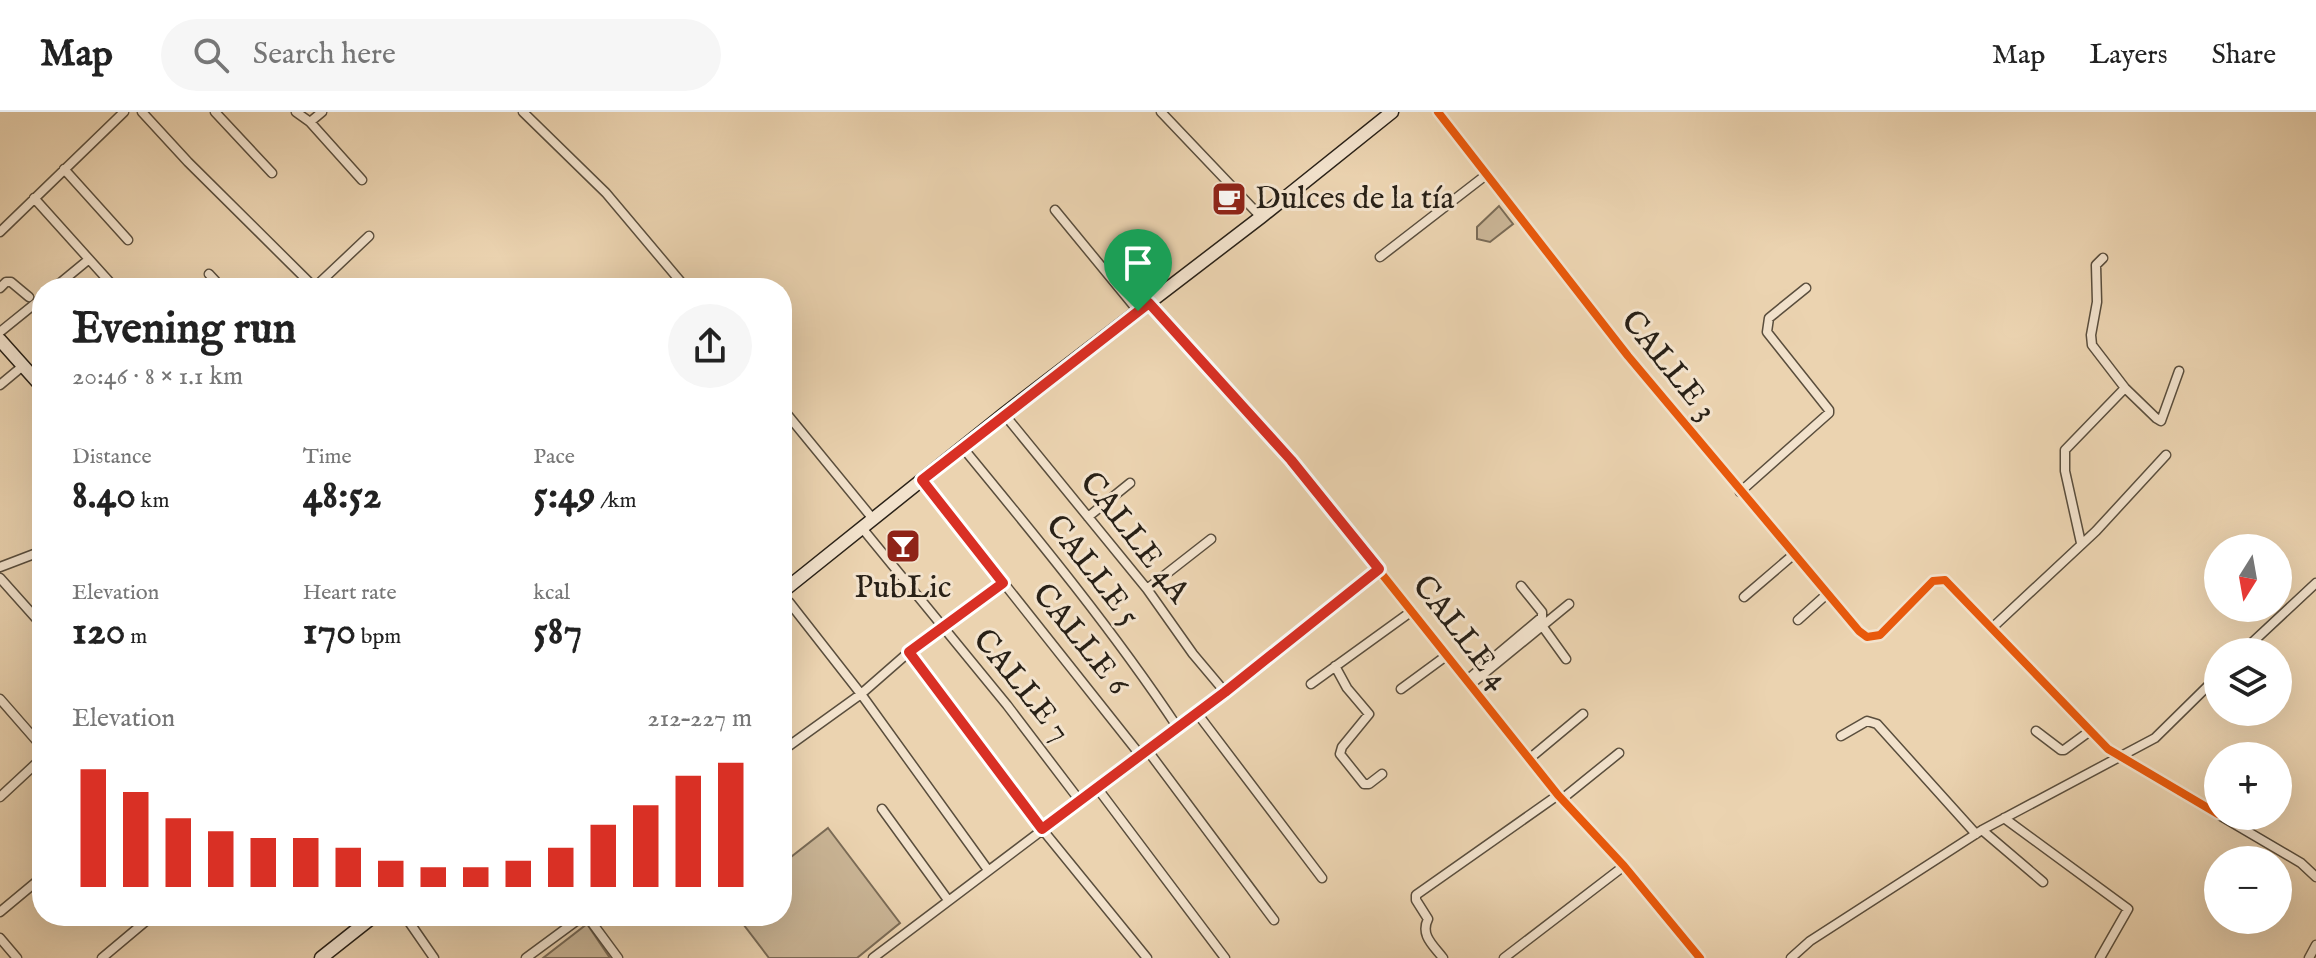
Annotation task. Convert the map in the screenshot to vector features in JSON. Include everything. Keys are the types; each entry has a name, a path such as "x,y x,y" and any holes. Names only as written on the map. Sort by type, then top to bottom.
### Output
{"main road":[{"path":"792,591 862,528 1004,414 1392,112"},
{"path":"0,340 32,374"},
{"path":"321,958 361,926"}],"street":[{"path":"0,232 124,112"},
{"path":"142,112 305,278"},
{"path":"215,112 272,173"},
{"path":"296,112 310,122 362,180"},
{"path":"310,122 322,112"},
{"path":"1161,112 1261,217"},
{"name":"CALLE 3","path":"1438,112 1628,356 1859,631 1874,637 1886,629 1933,581 1939,580 1945,580 1992,628"},
{"path":"526,116 606,193 678,278"},
{"path":"64,169 128,240"},
{"path":"1380,257 1486,175"},
{"path":"34,198 105,278"},
{"name":"CALLE 4","path":"1055,210 1291,460 1560,797 1624,866 1700,958"},
{"path":"325,278 369,236"},
{"path":"2103,258 2096,265 2097,302 2092,345 2125,388 2161,421 2179,371"},
{"path":"66,278 88,260"},
{"path":"209,274 213,278"},
{"path":"0,288 11,282 29,297"},
{"path":"1740,492 1829,413 1767,332 1769,318 1806,288"},
{"path":"0,332 32,306"},
{"path":"0,385 25,365"},
{"path":"2081,543 2065,471 2065,450 2125,388"},
{"name":"CALLE 4A","path":"1004,414 1147,589 1193,654 1225,692"},
{"path":"792,420 873,519"},
{"name":"CALLE 5","path":"963,448 1134,663 1178,728"},
{"path":"2166,455 2096,531 1992,628 2090,731 2118,756 2204,806"},
{"name":"CALLE 6","path":"922,480 1144,753 1274,920"},
{"path":"1088,517 1130,483"},
{"name":"CALLE 7","path":"862,528 1007,705 1080,801"},
{"path":"1147,589 1211,539"},
{"path":"0,567 32,555"},
{"path":"1744,597 1793,555"},
{"path":"873,958 1225,692 1379,569"},
{"path":"0,578 32,614"},
{"path":"792,744 1003,583"},
{"path":"2257,638 2316,583"},
{"path":"1469,683 1542,617 1542,612 1521,586"},
{"path":"1798,620 1827,594"},
{"path":"1469,683 1569,604"},
{"path":"792,606 861,694 988,870"},
{"path":"1311,684 1412,611"},
{"path":"1543,627 1566,659"},
{"path":"909,652 1042,829 1147,958"},
{"path":"1401,689 1446,656"},
{"path":"1335,666 1347,688 1369,714 1342,747 1340,754 1364,784 1369,784 1382,774"},
{"path":"1791,958 1810,941 1979,832 2155,738 2204,690"},
{"path":"0,699 32,736"},
{"path":"1197,713 1322,878"},
{"path":"1529,759 1583,714"},
{"path":"1841,736 1867,721 1877,724 1979,832 2043,882"},
{"path":"2036,731 2064,750 2090,731"},
{"path":"1443,958 1426,936 1424,930 1428,919 1416,895 1619,753"},
{"path":"0,797 32,767"},
{"path":"1098,789 1225,958"},
{"path":"882,809 948,900"},
{"path":"2004,818 2128,909 2100,958"},
{"path":"2245,830 2301,863 2316,877"},
{"path":"1504,958 1624,866"},
{"path":"0,912 32,885"},
{"path":"102,958 140,926"},
{"path":"412,926 434,958"},
{"path":"526,958 571,926"},
{"path":"593,926 618,958"},
{"path":"0,938 17,958"},
{"path":"2309,958 2316,945"}],"shaded area":[{"path":"1499,206 1513,224 1490,242 1477,239 1477,227"},
{"path":"828,828 900,923 857,958 769,958 745,926 792,926 792,856"},
{"path":"588,926 610,958 543,958"}],"cycle path":[{"path":"1438,112 1628,356 1859,631 1867,637 1880,635 1933,581 1945,580 2108,749 2204,806"},
{"path":"1149,303 1291,460 1558,795 1624,866 1700,958"}],"place":[{"name":"Dulces de la tía","path":"1229,199"},
{"name":"PubLic","path":"903,546"}],"route":[{"path":"1149,303 1291,460 1379,569 1225,692 1042,829 909,652 1003,583 922,480 1138,311 1149,303"}]}
